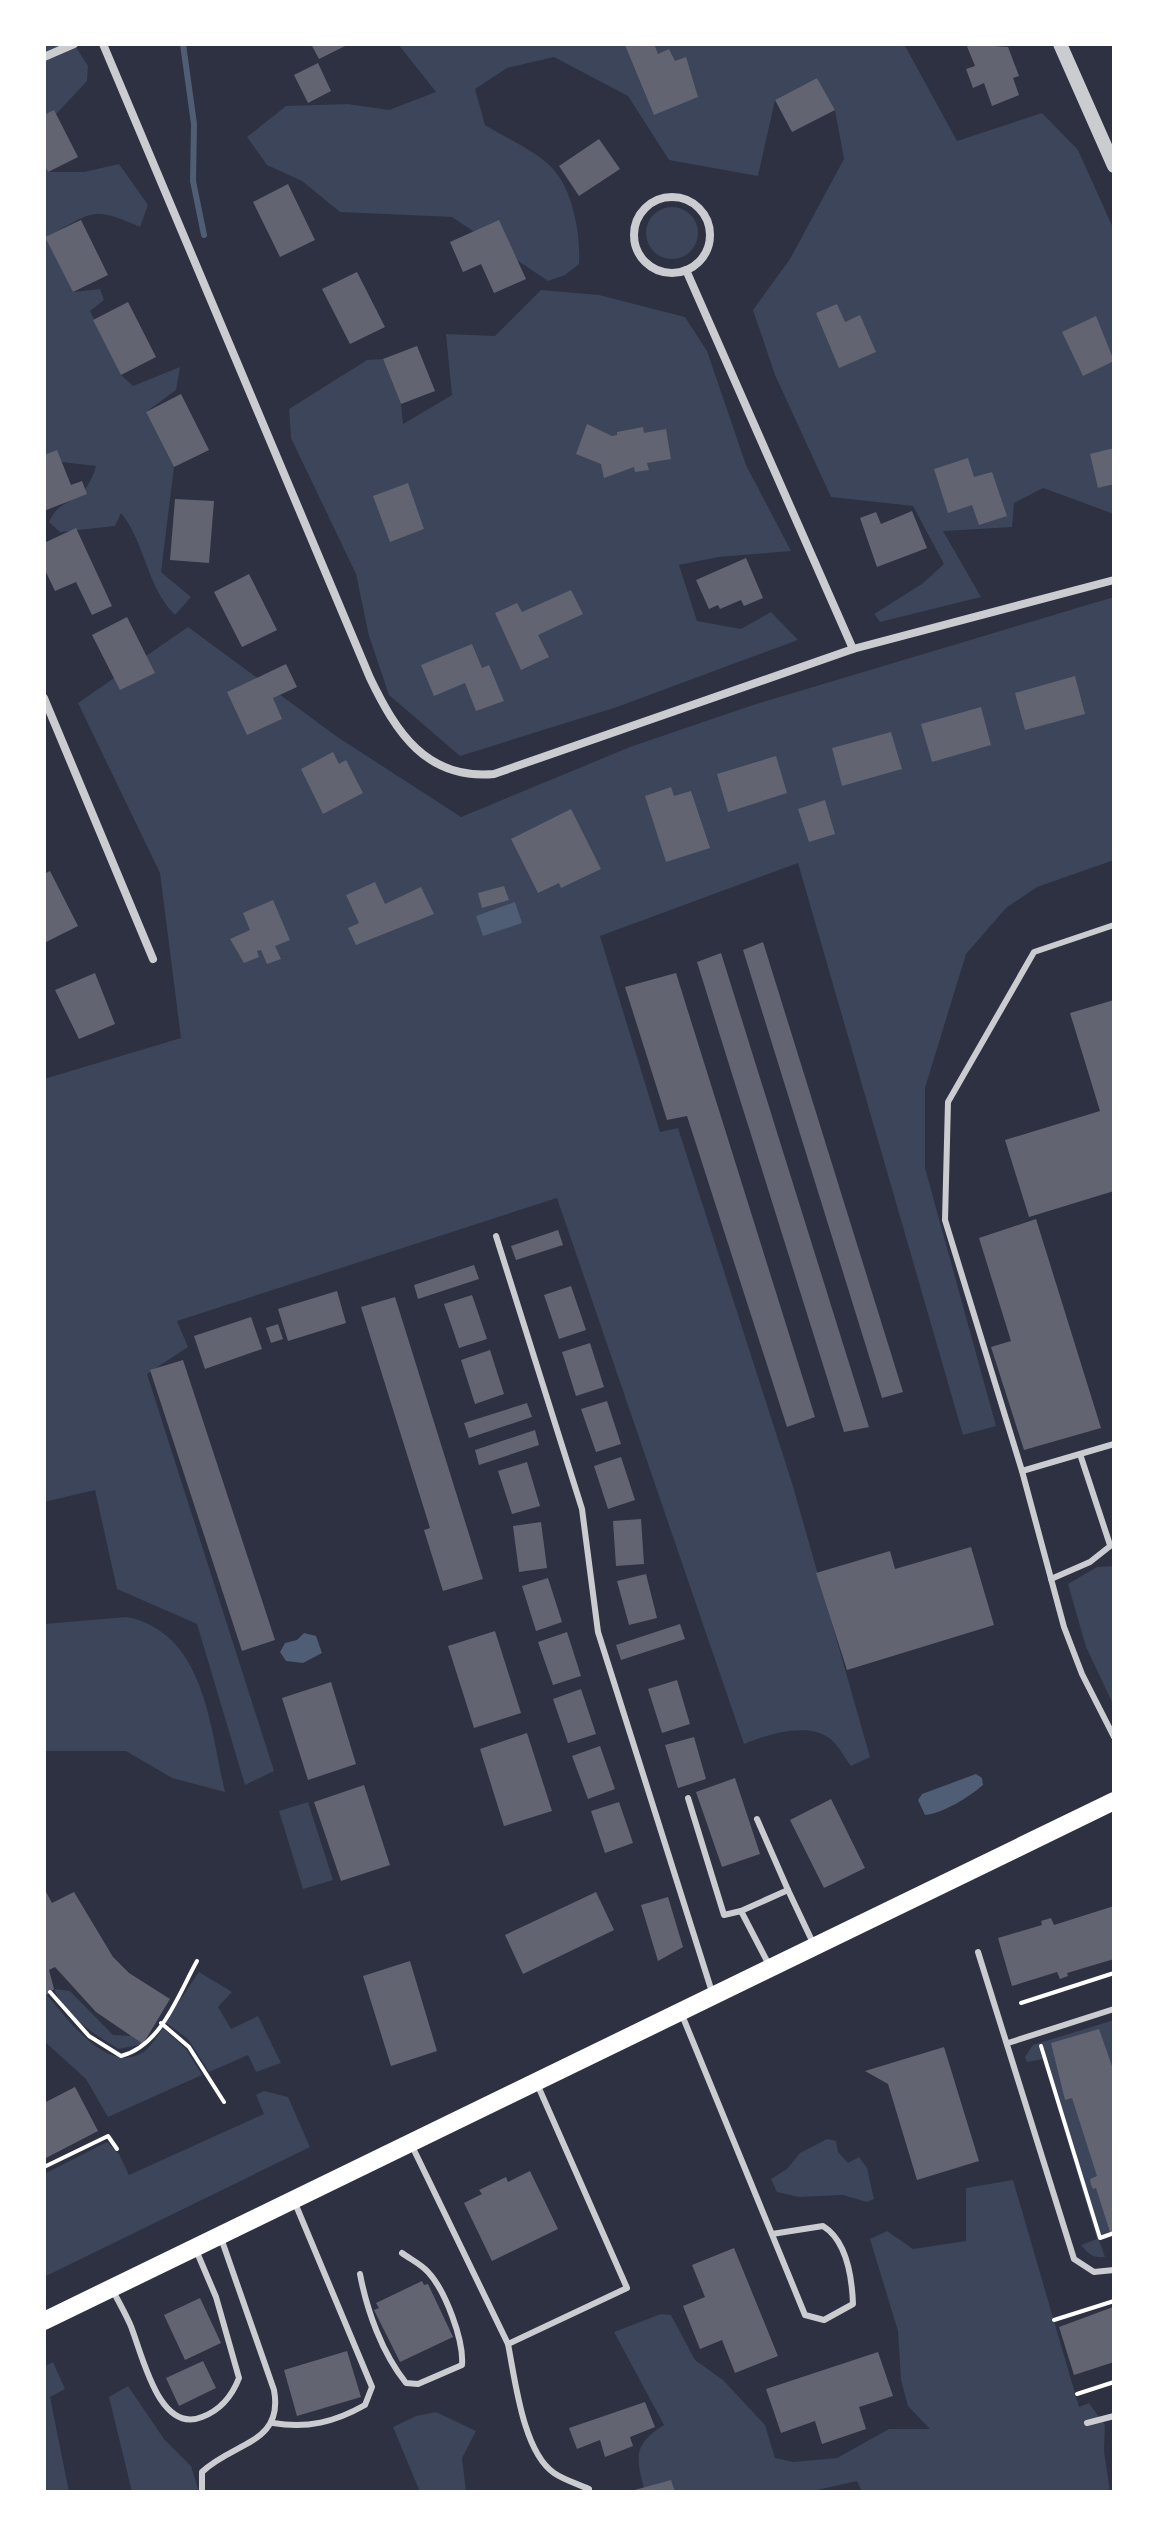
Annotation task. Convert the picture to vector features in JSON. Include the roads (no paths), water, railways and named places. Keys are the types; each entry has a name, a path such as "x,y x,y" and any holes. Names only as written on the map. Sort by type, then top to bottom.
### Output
{"main road":[{"path":"44,2321 1114,1801"}],"street":[{"path":"44,57 74,44"},
{"path":"103,44 273,455 385,709 413,748 445,767 479,775 508,769 853,649 1114,580"},
{"path":"1060,44 1114,166"},
{"path":"661,198 686,199 706,216 710,228 705,253 686,270 662,271 651,266 636,247 634,235 641,212 661,198"},
{"path":"686,270 853,649"},
{"path":"44,698 153,959"}],"lane":[{"path":"1114,925 1034,952 948,1102 945,1220 1082,1674 1114,1737"},
{"path":"496,1236 582,1509 594,1612 602,1644 713,1996"},
{"path":"1022,1471 1114,1444"},
{"path":"1051,1579 1090,1562 1112,1544 1080,1454"},
{"path":"688,1798 724,1915 741,1911 788,1890"},
{"path":"757,1819 815,1946"},
{"path":"741,1911 771,1968"},
{"path":"978,1952 1065,2238 1081,2267 1094,2272 1114,2270"},
{"path":"1008,2043 1114,2009"},
{"path":"681,2011 805,2315 824,2320 853,2304 852,2275 833,2232 823,2226 772,2234"},
{"path":"508,2344 627,2288 536,2082"},
{"path":"410,2143 508,2344 520,2404 541,2460 554,2473 589,2489"},
{"path":"202,2492 202,2472 273,2423 302,2428 344,2417 365,2405 372,2387 294,2199"},
{"path":"220,2235 274,2390 273,2423"},
{"path":"111,2288 129,2321 154,2390 167,2409 177,2417 196,2420 210,2414 224,2404 239,2378 211,2282 194,2247"},
{"path":"360,2274 365,2301 395,2368 406,2383 418,2384 462,2365 463,2347 458,2330 429,2272 402,2253"},
{"path":"1087,2423 1114,2416"}],"waterway":[{"path":"183,44 194,124 193,181 204,235"}]}
